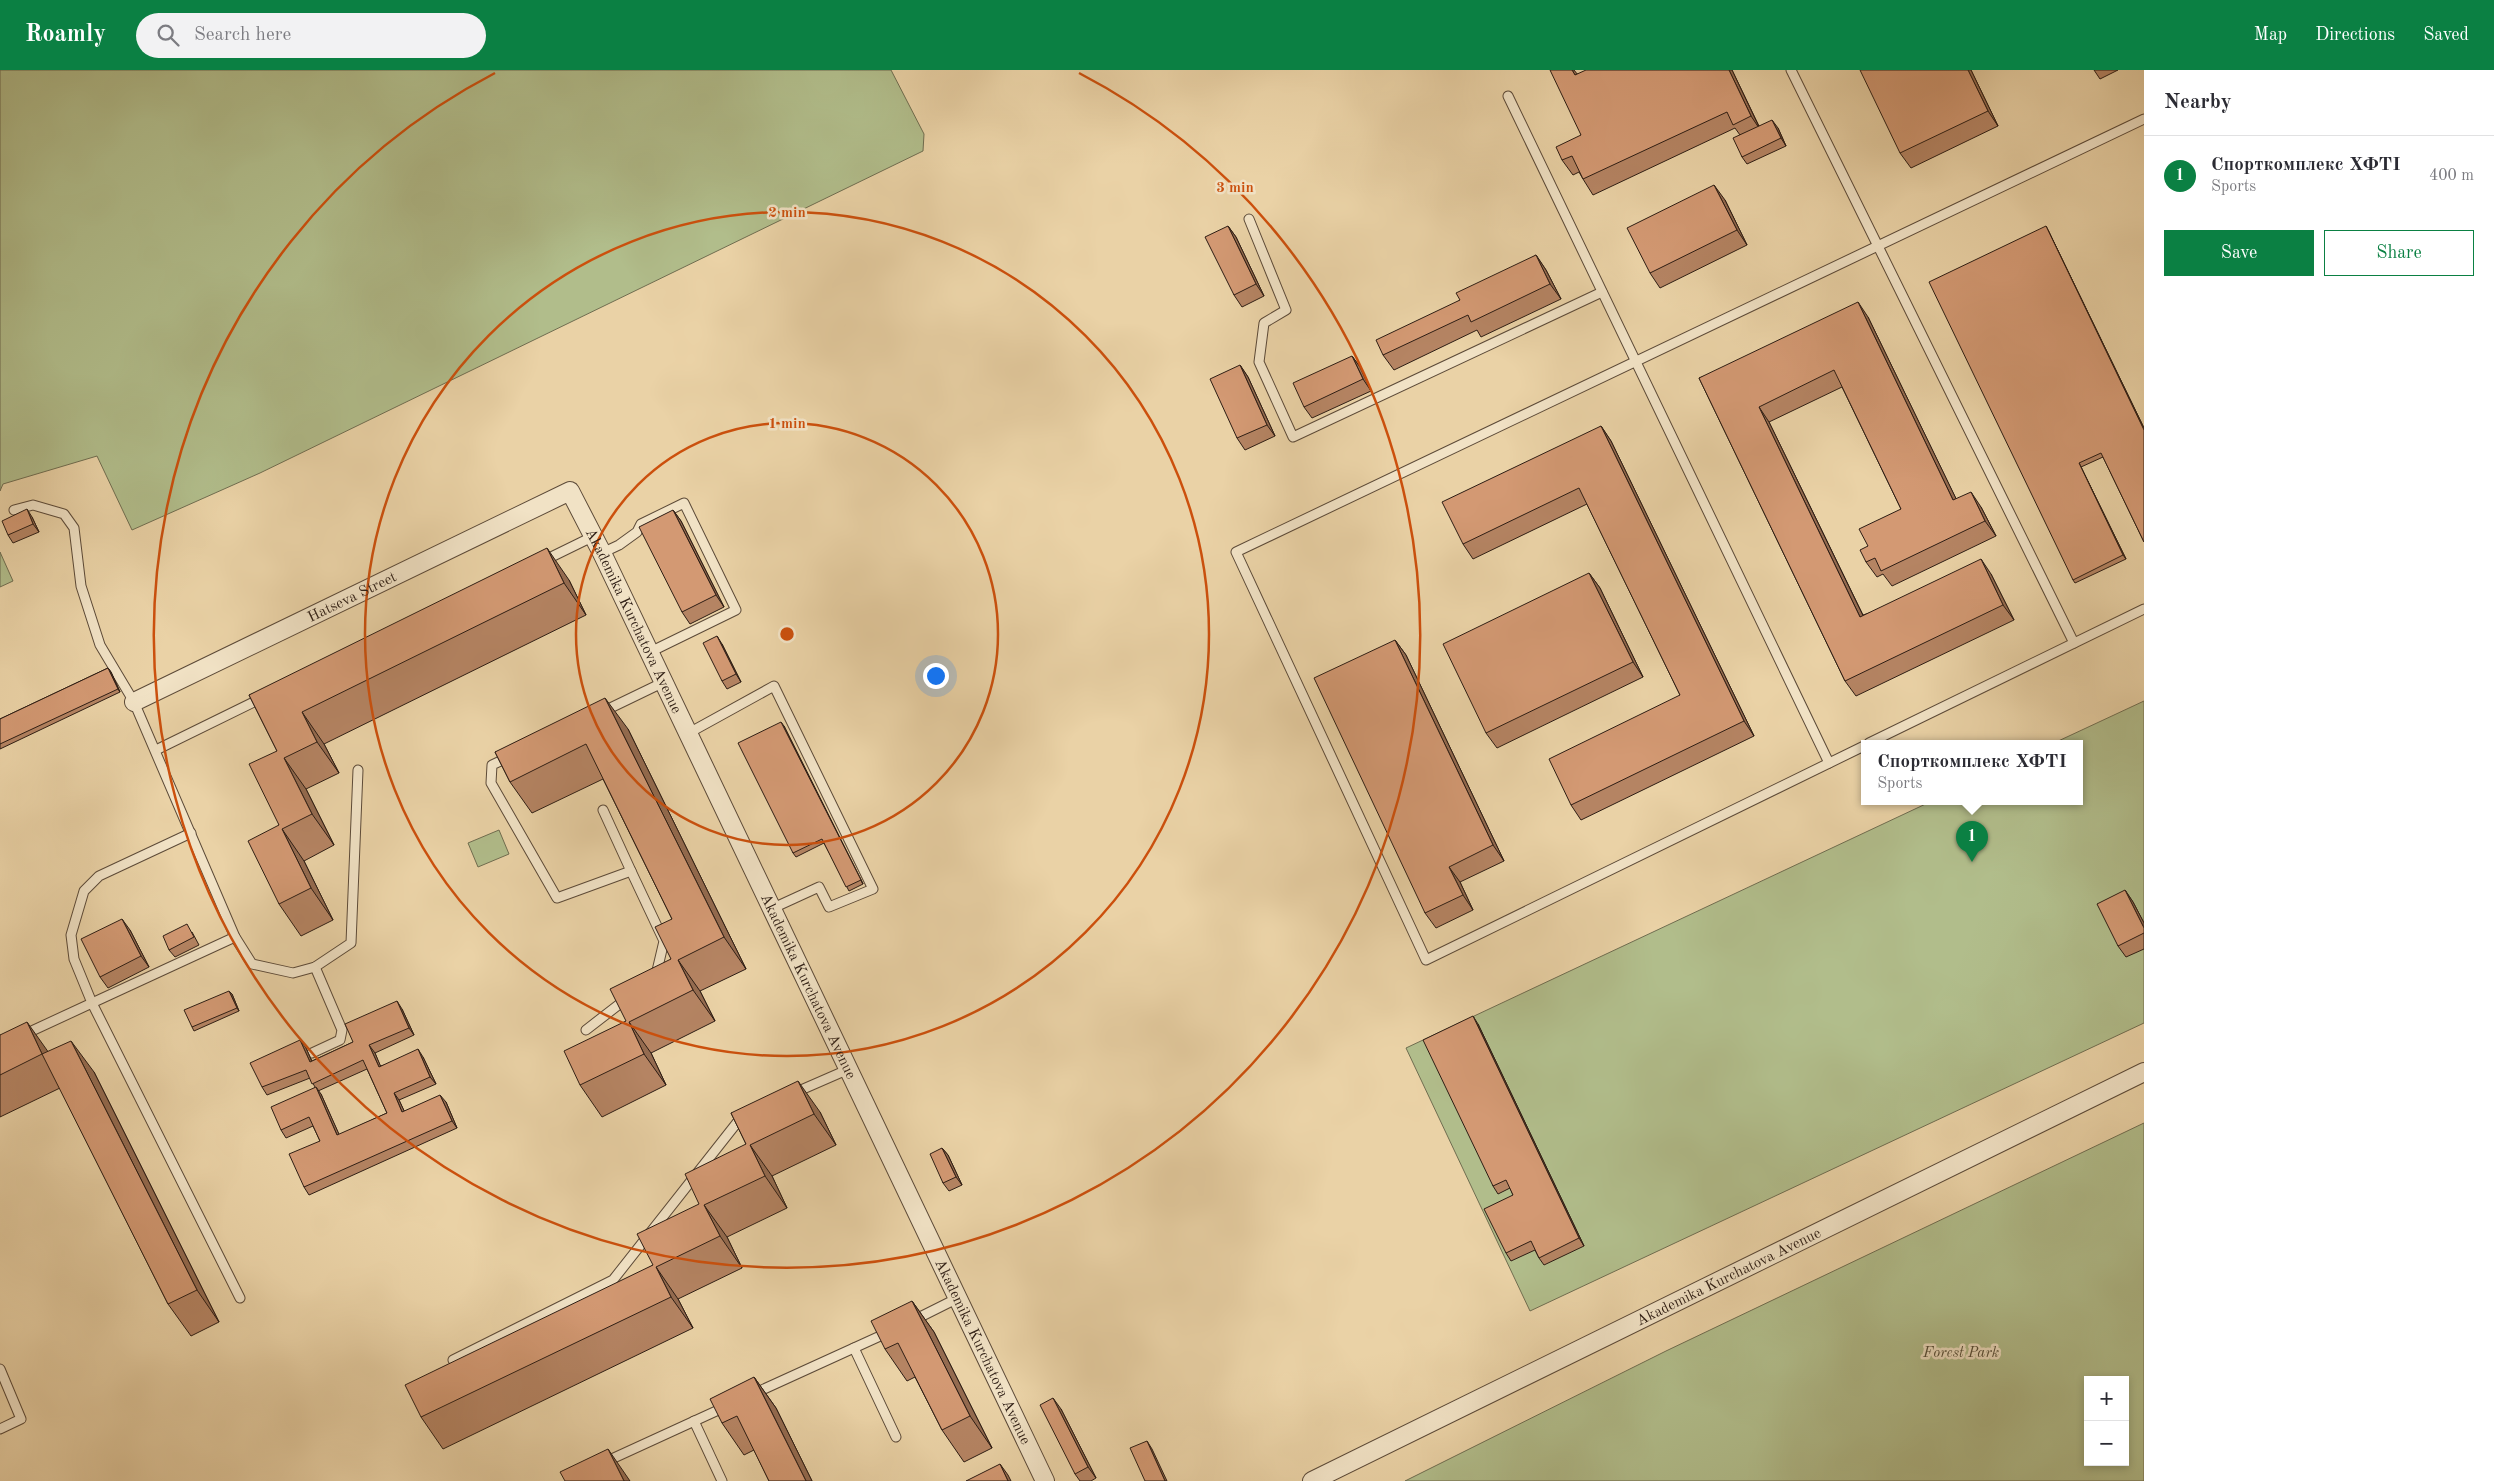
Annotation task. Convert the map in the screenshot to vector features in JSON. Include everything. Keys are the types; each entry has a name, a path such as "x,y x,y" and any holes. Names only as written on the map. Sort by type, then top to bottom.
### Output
{"street":[{"name":"Akademika Kurchatova Avenue","path":"570,491 592,537 602,553 662,683 849,1069 1045,1481"},
{"name":"Hatseva Street","path":"134,702 570,491"},
{"name":"Akademika Kurchatova Avenue","path":"1312,1481 2144,1072"}],"lane":[{"path":"1791,70 2074,643"},
{"path":"1508,96 1829,763"},
{"path":"1861,747 1426,960 1236,552 2144,119"},
{"path":"1249,219 1286,310 1264,322 1259,362 1293,437 1602,292"},
{"path":"602,553 619,545 637,532 641,524 684,503 736,610 648,653"},
{"path":"14,510 33,505 64,514 74,528 81,586 100,645 134,702 235,938 252,964 292,973 315,966 351,943 358,770"},
{"path":"538,563 592,537"},
{"path":"1875,740 2144,609"},
{"path":"591,718 662,683"},
{"path":"687,734 774,686 872,889 830,907 820,887 771,909"},
{"path":"156,750 269,695"},
{"path":"519,752 492,766 491,783 557,898 631,871"},
{"path":"603,810 664,941 655,976 648,982"},
{"path":"191,833 99,876 84,891 71,935 74,960 92,1003 240,1298"},
{"path":"17,1038 235,938"},
{"path":"312,1053 340,1040 342,1030 315,966"},
{"path":"586,1030 632,994"},
{"path":"785,1097 849,1069"},
{"path":"453,1360 613,1280 719,1149 740,1117 749,1113"},
{"path":"747,1397 958,1298"},
{"path":"854,1348 896,1437"},
{"path":"0,1369 21,1420 0,1429"},
{"path":"600,1465 730,1405"},
{"path":"694,1421 722,1481"}],"green space":[{"path":"0,70 891,70 924,134 923,151 260,473 132,530 97,456 3,484 0,491"},
{"path":"0,552 13,581 0,587"},
{"path":"2144,701 2144,1023 1530,1311 1406,1048 1923,805 2083,805 2083,740 2060,740"},
{"path":"499,830 509,854 478,867 468,843"},
{"name":"Forest Park","path":"2144,1123 2144,1481 1405,1481 1666,1351"}],"building":[{"path":"1550,70 1572,70 1575,75 1586,70 1729,70 1751,116 1733,125 1727,112 1583,179 1572,156 1562,160 1556,147 1581,135"},
{"path":"1860,70 1968,70 1988,111 1900,153"},
{"path":"1772,120 1781,138 1742,157 1733,138"},
{"path":"1714,185 1737,230 1650,273 1627,228"},
{"path":"1228,226 1256,284 1234,295 1205,237"},
{"path":"2046,226 2144,430 2144,542 2101,453 2079,463 2123,555 2073,580 1929,282"},
{"path":"1536,255 1550,284 1471,322 1468,315 1383,355 1376,340 1460,300 1456,293"},
{"path":"1858,302 1953,500 1971,492 1985,521 1881,571 1875,558 1866,562 1860,550 1868,546 1859,529 1901,509 1834,370 1759,407 1860,617 1981,559 2003,605 1845,681 1699,378"},
{"path":"1352,356 1363,379 1304,407 1293,383"},
{"path":"1240,365 1267,425 1237,438 1210,379"},
{"path":"1601,426 1744,721 1571,805 1549,759 1680,695 1579,488 1463,544 1442,502"},
{"path":"27,509 33,524 8,535 2,521"},
{"path":"673,510 716,595 682,612 639,527"},
{"path":"547,548 564,583 302,712 317,742 284,758 312,814 282,829 311,888 279,904 248,841 279,825 249,764 277,751 249,695"},
{"path":"1589,573 1633,662 1486,733 1443,644"},
{"path":"717,636 736,674 722,681 703,643"},
{"path":"1395,640 1493,845 1449,867 1463,895 1425,913 1314,678"},
{"path":"108,668 118,689 0,744 0,719"},
{"path":"605,698 724,937 678,960 693,990 629,1022 644,1054 580,1085 564,1051 626,1021 610,989 671,959 655,927 672,919 586,744 510,782 495,752"},
{"path":"781,722 861,880 846,887 822,839 793,853 738,743"},
{"path":"2125,890 2144,928 2144,933 2118,946 2097,904"},
{"path":"122,919 141,956 100,977 81,939"},
{"path":"187,924 194,937 169,950 163,936"},
{"path":"229,991 237,1008 192,1027 184,1010"},
{"path":"397,1001 409,1028 369,1045 379,1067 418,1049 430,1077 394,1093 402,1112 440,1095 452,1121 304,1187 289,1154 320,1141 309,1117 281,1130 271,1107 316,1087 337,1135 387,1113 363,1060 312,1084 306,1070 262,1087 250,1063 300,1040 310,1062 353,1042 345,1024"},
{"path":"1473,1016 1579,1238 1539,1258 1531,1241 1506,1253 1484,1209 1513,1195 1506,1180 1493,1186 1423,1040"},
{"path":"27,1022 42,1054 0,1075 0,1035"},
{"path":"71,1041 197,1290 168,1304 42,1054"},
{"path":"798,1081 814,1114 750,1145 765,1176 704,1205 720,1236 656,1267 671,1297 421,1417 405,1385 653,1265 637,1234 699,1204 685,1174 746,1144 731,1113"},
{"path":"942,1148 956,1177 943,1183 930,1154"},
{"path":"912,1301 970,1416 942,1430 898,1343 885,1349 871,1321"},
{"path":"754,1377 806,1481 769,1481 737,1416 722,1423 710,1399"},
{"path":"1053,1398 1088,1467 1075,1474 1040,1405"},
{"path":"1147,1441 1165,1481 1145,1481 1130,1448"},
{"path":"608,1449 624,1481 565,1481 560,1472"},
{"path":"1000,1464 1008,1481 966,1481"}],"place":[{"name":"Спорткомплекс ХФТІ","path":"1972,862"}]}
